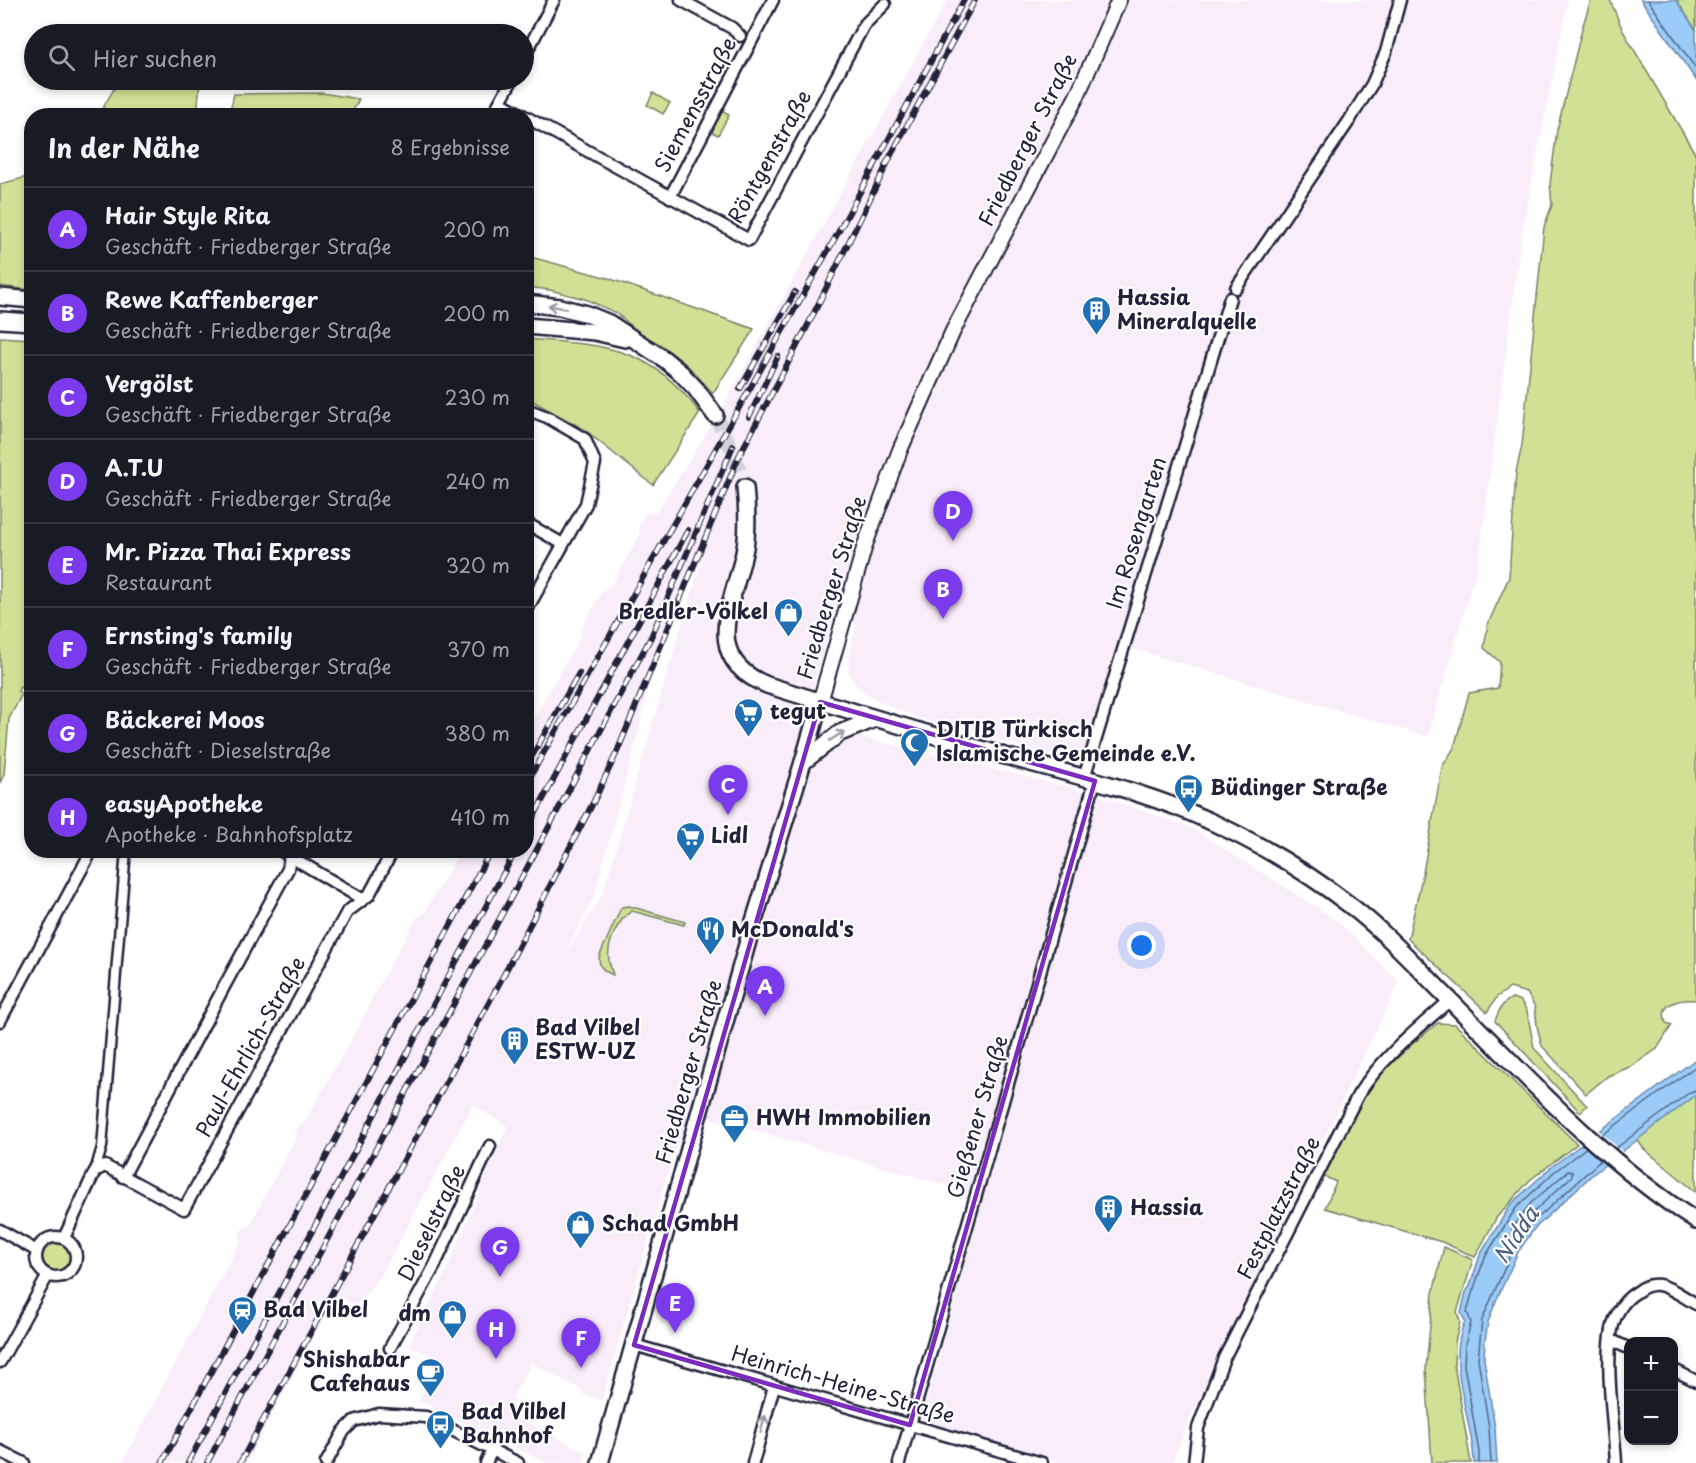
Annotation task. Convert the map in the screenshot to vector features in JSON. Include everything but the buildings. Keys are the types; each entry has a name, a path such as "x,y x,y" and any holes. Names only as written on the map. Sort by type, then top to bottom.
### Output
{"main road":[{"path":"0,297 24,299"},
{"path":"534,304 560,307 609,323 664,359 681,373 715,415"},
{"path":"0,320 24,322"},
{"path":"534,327 595,332 634,341"},
{"path":"745,487 747,517 745,547 726,619 725,635 731,656 751,678 875,719 1089,780 1189,813 1246,840 1318,882 1386,935 1562,1114 1635,1178 1696,1221"},
{"name":"Friedberger Straße","path":"600,1463 750,934 820,702"},
{"path":"803,762 840,733 875,719"}],"street":[{"path":"534,38 554,0"},
{"name":"Siemensstraße","path":"681,0 732,28 740,36"},
{"name":"Siemensstraße","path":"670,197 773,0"},
{"name":"Friedberger Straße","path":"820,702 865,545 900,450 953,331 1077,96 1119,0"},
{"path":"1236,288 1372,84 1386,52 1400,0"},
{"name":"Röntgenstraße","path":"534,121 749,240 864,25 885,4"},
{"path":"497,108 507,90"},
{"name":"Röntgenstraße","path":"500,102 511,108"},
{"name":"Im Rosengarten","path":"1089,780 1230,298"},
{"path":"534,412 548,417 585,439 595,463 586,504 534,597"},
{"path":"534,528 563,544"},
{"name":"Gießener Straße","path":"899,1463 1089,780"},
{"path":"0,1021 88,858"},
{"path":"64,1238 95,1171 102,1147 125,858"},
{"path":"123,1177 288,869 288,858"},
{"path":"297,858 362,899"},
{"name":"Paul-Ehrlich-Straße","path":"95,1171 105,1166 184,1209 347,912 369,895 389,858"},
{"name":"Festplatzstraße","path":"1194,1463 1195,1435 1224,1358 1358,1095 1387,1057 1450,1000"},
{"name":"Dieselstraße","path":"390,1348 434,1267 490,1146"},
{"path":"0,1230 37,1251"},
{"path":"56,1236 64,1238 75,1250 74,1267 68,1273 60,1276 48,1275 37,1263 37,1251 41,1243 48,1238 56,1236"},
{"path":"0,1362 48,1275"},
{"path":"1616,1463 1610,1370 1613,1324 1620,1308 1627,1299 1649,1286 1662,1286 1696,1304"},
{"path":"1611,1340 1624,1346"},
{"name":"Heinrich-Heine-Straße","path":"634,1345 1042,1463"},
{"path":"1678,1372 1696,1381"},
{"path":"753,1463 774,1386"},
{"path":"326,1463 344,1431 354,1421 379,1414 426,1417 518,1463"},
{"path":"486,1463 492,1450"},
{"path":"0,1451 24,1463"}],"highlighted area":[{"path":"820,702 1095,781 910,1425 634,1345"}],"shaded area":[{"path":"947,0 1568,0 1521,237 1479,561 1428,737 1130,648 1097,767 927,721 869,696 857,686 850,676 848,664 857,624 833,617 803,723 1089,792 1190,827 1338,921 1399,982 1190,1419 1172,1463 1062,1463 920,1423 984,1196 692,1113 672,1157 602,1400 582,1394 583,1391 532,1363 512,1398 515,1400 510,1413 586,1453 583,1463 547,1463 419,1401 439,1360 409,1345 448,1267 507,1126 473,1105 381,1276 356,1306 336,1295 246,1463 122,1463 241,1240 239,1234 243,1228 249,1226 296,1137 295,1132 299,1125 304,1123 417,917 423,915 456,858 534,858 534,718 581,636 580,631 604,588 610,587 639,536 639,524 646,513 656,513 723,407","holes":["703,559 603,893 562,961 594,897 638,735 649,682 691,577"]}],"green space":[{"path":"1591,0 1610,0 1623,31 1696,155 1696,1000 1677,1001 1668,1006 1664,1016 1666,1023 1672,1025 1657,1049 1632,1066 1608,1076 1586,1094 1542,1046 1535,1007 1527,993 1510,988 1497,997 1487,1012 1408,939 1423,873 1442,767 1454,748 1469,693 1498,688 1500,662 1484,648 1488,624 1509,577 1516,472 1522,445 1544,227 1552,205 1550,184 1557,130"},
{"path":"1676,0 1696,0 1696,30"},
{"path":"113,90 199,90 198,108 103,108"},
{"path":"322,93 359,99 354,108 231,108 234,94"},
{"path":"653,93 670,103 663,114 647,105"},
{"path":"722,111 729,115 718,135 711,132"},
{"path":"24,178 24,289 0,286 0,184"},
{"path":"534,258 608,278 754,329 713,393 687,365 661,345 641,334 616,313 585,299 534,288"},
{"path":"0,337 24,339 24,689 20,687 18,691 22,694 9,719 4,774 0,783"},
{"path":"534,340 602,347 644,361 663,374 700,413 653,485 582,428 534,402"},
{"path":"629,906 685,922 684,925 632,911 622,920 611,940 609,961 613,975 603,969 599,957 620,910 622,907"},
{"path":"1512,998 1521,1001 1527,1011 1534,1048 1587,1106 1580,1112 1495,1021 1501,1007"},
{"path":"1438,1023 1455,1024 1577,1144 1530,1180 1497,1217 1475,1257 1442,1242 1325,1208 1336,1182 1323,1176 1371,1083"},
{"path":"1696,1095 1696,1192 1643,1148 1637,1139"},
{"path":"56,1243 66,1247 70,1257 66,1267 56,1271 46,1267 42,1257 46,1247"},
{"path":"1444,1247 1473,1260 1457,1312 1460,1322 1455,1342 1454,1365 1471,1463 1432,1463 1426,1369 1433,1293"}],"water":[{"path":"1641,0 1676,0 1696,30 1696,80"},
{"name":"Nidda","path":"1696,1059 1696,1095 1593,1174 1534,1229 1518,1252 1488,1322 1485,1341 1484,1359 1495,1428 1497,1463 1474,1463 1458,1356 1465,1321 1461,1313 1480,1255 1511,1204 1550,1168"}],"pier":[{"path":"1597,1129 1624,1153 1607,1166 1580,1141"}],"tunnel":[{"path":"715,415 731,448 745,487"}],"railway":[{"path":"534,770 834,240 964,0"},
{"path":"885,166 975,0"},
{"path":"240,1463 500,982 594,801 617,752 739,456 809,323 890,158"},
{"path":"740,389 795,292"},
{"path":"749,417 778,356"},
{"path":"534,855 651,637 733,446"},
{"path":"534,816 688,530"},
{"path":"534,753 579,673"},
{"path":"162,1463 487,858"},
{"path":"188,1463 512,858"},
{"path":"207,1463 532,858"}],"place":[{"name":"Hassia Mineralquelle","path":"1096,336"},
{"name":"A.T.U","path":"953,541"},
{"name":"Rewe Kaffenberger","path":"943,619"},
{"name":"Bredler-Völkel","path":"789,638"},
{"name":"tegut","path":"749,738"},
{"name":"DITIB Türkisch Islamische Gemeinde e.V.","path":"915,768"},
{"name":"Büdinger Straße","path":"1189,814"},
{"name":"Vergölst","path":"728,815"},
{"name":"Lidl","path":"690,862"},
{"name":"McDonald's","path":"710,956"},
{"name":"Hair Style Rita","path":"765,1016"},
{"name":"Bad Vilbel ESTW-UZ","path":"514,1066"},
{"name":"HWH Immobilien","path":"735,1144"},
{"name":"Hassia","path":"1109,1234"},
{"name":"Schad GmbH","path":"581,1250"},
{"name":"Bäckerei Moos","path":"500,1277"},
{"name":"Mr. Pizza Thai Express","path":"675,1333"},
{"name":"Bad Vilbel","path":"242,1336"},
{"name":"dm","path":"452,1340"},
{"name":"easyApotheke","path":"496,1359"},
{"name":"Ernsting's family","path":"581,1368"},
{"name":"Shishabar Cafehaus","path":"431,1398"},
{"name":"Bad Vilbel Bahnhof","path":"440,1450"}]}
